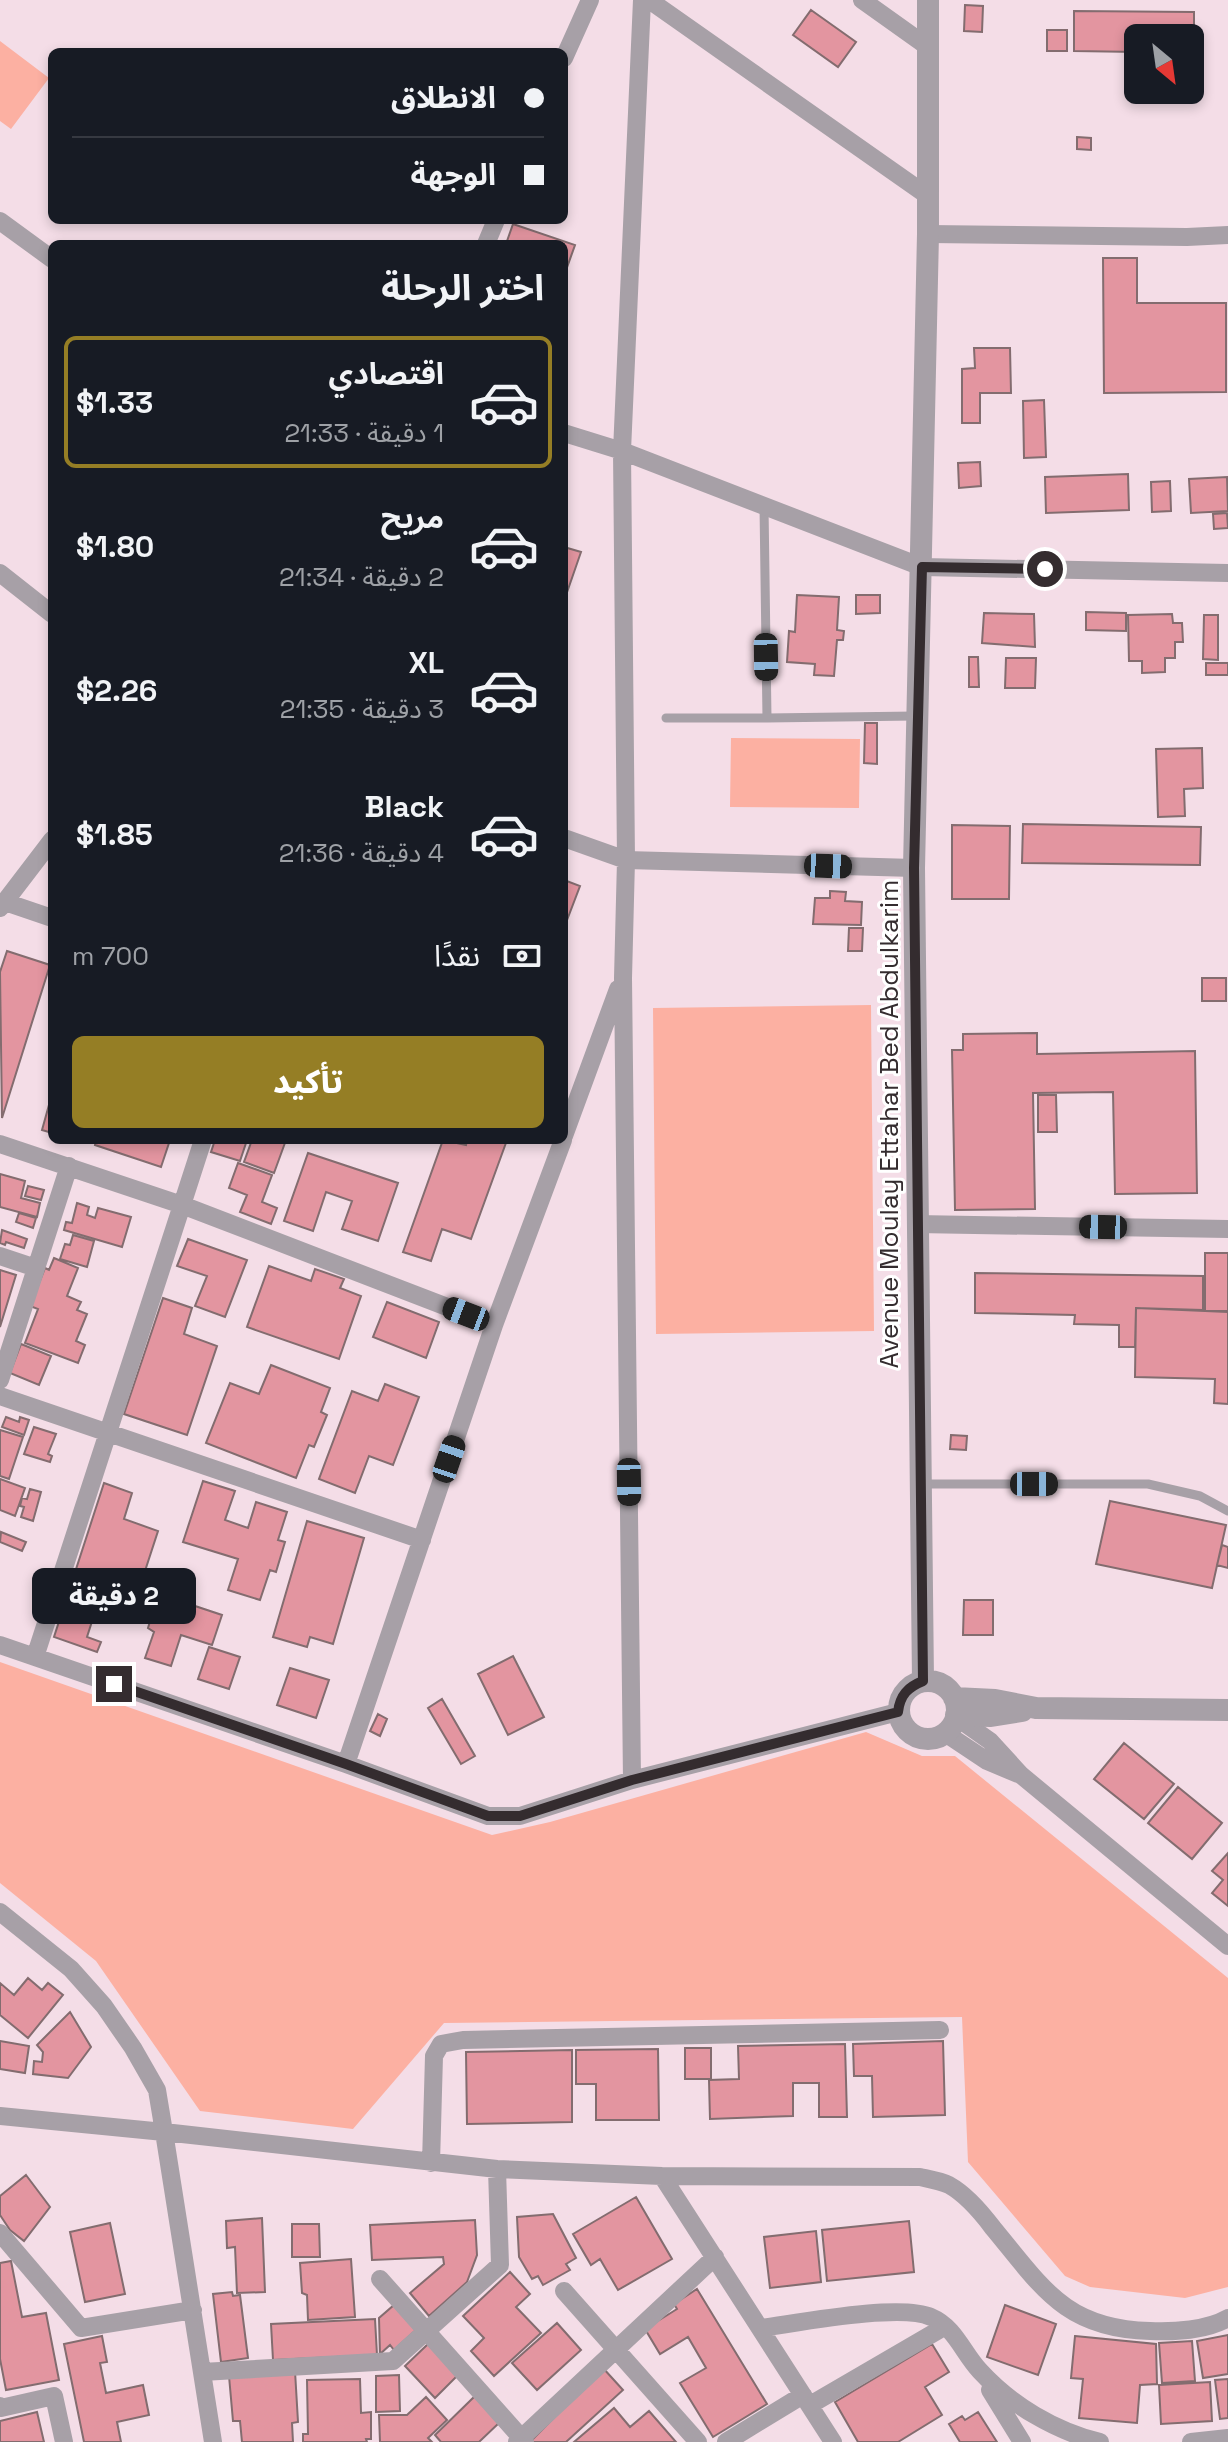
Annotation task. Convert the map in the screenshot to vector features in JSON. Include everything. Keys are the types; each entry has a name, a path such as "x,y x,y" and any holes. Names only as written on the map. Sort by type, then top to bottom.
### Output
{"street":[{"path":"568,49 590,0"},
{"path":"632,1780 623,978 626,860 622,451 642,0"},
{"path":"649,0 928,196"},
{"path":"862,0 928,47"},
{"name":"Avenue Moulay Ettahar Bed Abdulkarim","path":"923,1681 914,868 928,234 928,0"},
{"path":"0,221 48,256"},
{"path":"928,234 1228,235"},
{"path":"568,434 622,451 922,567 1228,573"},
{"path":"0,573 48,611"},
{"path":"568,839 626,860 914,868"},
{"path":"48,845 2,905 48,917"},
{"path":"570,1101 623,978"},
{"path":"0,1144 182,1205 494,1325"},
{"path":"35,1657 202,1144"},
{"path":"346,1764 494,1325 561,1144"},
{"path":"0,1380 69,1166"},
{"path":"916,1224 1228,1229"},
{"path":"0,1256 36,1268"},
{"path":"0,1396 422,1540"},
{"path":"0,1645 488,1816 520,1816 632,1780 898,1712"},
{"path":"953,1716 937,1738 920,1738 905,1728 898,1712 902,1696 908,1689 923,1681 941,1685 953,1716 987,1761 1021,1775 1228,1946"},
{"path":"953,1716 991,1716 1036,1708 1228,1710"},
{"path":"0,1912 71,1969 104,2006 157,2090 213,2442"},
{"path":"431,2163 434,2056 441,2044 463,2040 940,2030"},
{"path":"0,2116 497,2169 662,2176 920,2177 948,2184 975,2205 1048,2295 1081,2318 1120,2331 1168,2332 1228,2318"},
{"path":"202,2372 393,2361 500,2265 497,2169"},
{"path":"662,2176 833,2442"},
{"path":"0,2233 81,2328 193,2310"},
{"path":"380,2279 521,2441 715,2257"},
{"path":"564,2291 698,2442"},
{"path":"761,2328 903,2310 932,2317 954,2334 1022,2442"},
{"path":"726,2442 944,2327"},
{"path":"978,2370 1010,2399 1072,2435 1100,2442"},
{"path":"0,2406 54,2396 64,2442"},
{"path":"1191,2442 1228,2438"}],"lane":[{"path":"764,506 767,718"},
{"path":"666,718 918,715"},
{"path":"920,1484 1148,1484 1200,1496 1228,1511"}],"shaded area":[{"path":"0,41 48,79 11,129 0,121"},
{"path":"731,738 860,739 859,808 730,807"},
{"path":"871,1005 874,1331 656,1334 653,1008"},
{"path":"0,1662 492,1835 550,1822 866,1732 922,1756 955,1756 1228,1978 1228,2287 1185,2298 1090,2287 1065,2276 968,2162 962,2017 444,2023 353,2129 200,2111 96,1961 0,1883"}],"building":[{"path":"965,5 983,6 982,32 964,31"},
{"path":"811,10 856,42 838,67 793,35"},
{"path":"1074,11 1194,12 1194,24 1124,24 1124,52 1074,51"},
{"path":"1047,30 1067,30 1067,51 1047,51"},
{"path":"1077,137 1091,138 1091,150 1077,149"},
{"path":"513,224 560,240 507,240"},
{"path":"568,243 575,245 568,265"},
{"path":"1103,258 1137,258 1137,303 1226,303 1226,392 1104,393"},
{"path":"974,348 1010,348 1011,393 980,393 980,423 962,423 962,369 975,368"},
{"path":"1044,400 1046,457 1024,458 1023,401"},
{"path":"980,462 981,486 959,488 958,463"},
{"path":"1128,474 1129,510 1046,513 1045,477"},
{"path":"1227,477 1228,511 1191,513 1189,479"},
{"path":"1170,481 1171,511 1152,512 1151,482"},
{"path":"1227,513 1228,528 1214,529 1213,514"},
{"path":"568,548 581,552 568,589"},
{"path":"797,595 839,597 837,630 844,631 843,640 837,640 834,676 814,675 815,664 787,662 789,631 795,632"},
{"path":"856,595 880,595 880,613 856,614"},
{"path":"1086,612 1126,613 1126,631 1086,630"},
{"path":"984,613 1034,614 1035,647 982,643"},
{"path":"1172,614 1173,623 1182,623 1183,642 1175,642 1175,658 1165,658 1165,672 1142,673 1142,661 1129,661 1128,615"},
{"path":"1204,615 1218,615 1218,660 1203,659"},
{"path":"969,657 978,657 979,687 969,687"},
{"path":"1006,658 1036,658 1035,688 1005,688"},
{"path":"1206,663 1228,663 1228,675 1206,675"},
{"path":"865,723 877,723 877,764 864,763"},
{"path":"1202,748 1203,788 1184,789 1185,816 1158,817 1156,749"},
{"path":"1023,824 1201,827 1200,865 1022,863"},
{"path":"952,825 1010,826 1009,899 952,899"},
{"path":"568,882 580,886 568,918"},
{"path":"830,891 846,892 845,901 862,902 861,925 813,924 815,898 830,898"},
{"path":"849,928 863,928 862,951 848,951"},
{"path":"7,951 48,964 2,1118 0,972"},
{"path":"1202,978 1226,978 1226,1001 1202,1001"},
{"path":"1037,1033 1037,1054 1195,1051 1197,1193 1115,1194 1113,1092 1033,1093 1035,1209 955,1210 952,1050 963,1050 963,1034"},
{"path":"1038,1095 1056,1095 1057,1132 1038,1132"},
{"path":"48,1108 48,1132 42,1130"},
{"path":"95,1144 169,1144 161,1167"},
{"path":"214,1144 246,1144 240,1161 211,1152"},
{"path":"251,1144 285,1144 274,1173 244,1162"},
{"path":"442,1144 506,1144 471,1239 442,1229 431,1261 403,1252"},
{"path":"308,1153 398,1183 378,1241 342,1229 352,1201 326,1192 313,1231 284,1221"},
{"path":"238,1163 272,1175 262,1202 277,1208 271,1224 240,1212 247,1195 229,1188"},
{"path":"0,1174 25,1181 21,1198 40,1203 37,1217 0,1207"},
{"path":"28,1186 44,1190 41,1200 25,1196"},
{"path":"77,1203 89,1207 87,1215 95,1218 98,1208 131,1217 122,1247 64,1230 66,1222 72,1223"},
{"path":"19,1213 36,1218 33,1228 16,1222"},
{"path":"2,1230 27,1239 24,1248 0,1243"},
{"path":"73,1235 94,1241 87,1267 60,1259 65,1244 70,1245"},
{"path":"188,1239 247,1260 225,1317 195,1306 207,1276 177,1266"},
{"path":"1205,1253 1228,1253 1228,1311 1205,1311"},
{"path":"54,1258 78,1268 67,1296 81,1302 77,1310 87,1314 76,1341 85,1345 78,1363 25,1343 38,1309 30,1306 45,1268 49,1270"},
{"path":"269,1266 311,1281 315,1269 344,1279 340,1288 361,1296 339,1359 247,1327"},
{"path":"0,1270 16,1275 0,1327"},
{"path":"975,1273 1203,1276 1203,1310 1136,1308 1135,1347 1119,1347 1119,1325 1074,1324 1075,1315 975,1313"},
{"path":"163,1298 192,1308 184,1334 217,1346 187,1435 124,1414"},
{"path":"387,1302 439,1322 426,1358 373,1337"},
{"path":"1136,1308 1228,1312 1228,1404 1214,1403 1215,1379 1135,1377"},
{"path":"21,1344 51,1356 39,1385 10,1373"},
{"path":"271,1365 330,1388 321,1412 327,1415 314,1447 309,1445 296,1478 206,1443 230,1383 259,1394"},
{"path":"385,1384 419,1397 393,1465 369,1456 355,1493 319,1479 352,1391 378,1401"},
{"path":"6,1417 19,1422 20,1417 29,1420 24,1435 2,1427"},
{"path":"34,1427 56,1434 48,1454 52,1456 50,1462 24,1454"},
{"path":"0,1430 23,1437 9,1479 0,1476"},
{"path":"951,1435 967,1436 966,1450 950,1449"},
{"path":"0,1479 25,1488 15,1516 0,1510"},
{"path":"203,1481 235,1491 225,1520 248,1528 256,1502 287,1512 278,1540 285,1542 276,1572 270,1570 260,1600 228,1590 238,1559 183,1542"},
{"path":"104,1483 132,1493 124,1519 158,1531 129,1620 96,1609 87,1637 101,1642 97,1652 54,1637"},
{"path":"30,1489 41,1492 33,1521 21,1517 24,1507 20,1506 22,1498 27,1499"},
{"path":"1110,1501 1226,1525 1212,1588 1096,1564"},
{"path":"307,1521 364,1538 333,1644 310,1637 307,1647 273,1637"},
{"path":"1,1532 26,1542 22,1551 0,1542"},
{"path":"1222,1545 1228,1547 1228,1568 1217,1565"},
{"path":"165,1596 222,1615 212,1645 181,1635 171,1666 145,1658 154,1632 148,1628 154,1608 160,1610"},
{"path":"964,1600 993,1600 993,1635 963,1635"},
{"path":"209,1647 240,1657 229,1689 198,1679"},
{"path":"513,1656 544,1717 508,1735 478,1674"},
{"path":"290,1668 329,1680 316,1718 277,1705"},
{"path":"442,1699 475,1756 461,1764 428,1708"},
{"path":"378,1714 387,1719 380,1736 370,1731"},
{"path":"1124,1743 1174,1784 1144,1819 1094,1779"},
{"path":"1178,1787 1222,1823 1192,1859 1148,1823"},
{"path":"1228,1853 1228,1906 1212,1893 1223,1880 1212,1871"},
{"path":"28,1978 42,1990 48,1983 63,1995 28,2038 0,2015 0,1983 14,1995"},
{"path":"70,2012 91,2047 68,2078 33,2074 34,2061 42,2062 43,2052 37,2045"},
{"path":"0,2041 29,2046 25,2073 0,2069"},
{"path":"943,2041 945,2115 873,2117 872,2076 854,2076 853,2044"},
{"path":"845,2044 847,2117 819,2117 819,2083 793,2083 793,2116 710,2119 709,2080 739,2079 738,2046"},
{"path":"685,2048 711,2048 711,2079 685,2079"},
{"path":"658,2049 659,2120 596,2120 596,2084 576,2084 576,2050"},
{"path":"572,2050 572,2122 467,2124 466,2052"},
{"path":"26,2175 50,2207 24,2241 10,2230 0,2215 0,2196"},
{"path":"636,2197 672,2259 618,2290 600,2259 591,2265 573,2234"},
{"path":"553,2214 576,2258 566,2264 570,2270 543,2285 538,2276 532,2279 519,2257 517,2217"},
{"path":"262,2218 265,2292 237,2293 235,2247 227,2248 226,2221"},
{"path":"475,2220 477,2255 467,2282 429,2316 410,2293 444,2264 443,2257 372,2260 370,2225"},
{"path":"909,2221 914,2272 827,2281 822,2230"},
{"path":"110,2223 125,2294 85,2302 70,2232"},
{"path":"292,2224 319,2224 320,2257 292,2257"},
{"path":"816,2231 821,2282 770,2288 764,2237"},
{"path":"351,2259 355,2317 308,2320 307,2295 302,2293 300,2263"},
{"path":"11,2261 22,2317 46,2313 59,2380 6,2390 0,2359 0,2263"},
{"path":"510,2272 530,2294 516,2307 541,2333 494,2376 471,2351 484,2338 463,2316"},
{"path":"697,2289 767,2404 713,2437 680,2383 706,2368 688,2337 660,2354 645,2329 677,2309 674,2304"},
{"path":"232,2292 233,2296 240,2295 248,2358 221,2362 213,2294"},
{"path":"394,2305 416,2330 394,2350 390,2345 380,2354 379,2318"},
{"path":"1005,2305 1056,2324 1038,2375 987,2357"},
{"path":"375,2319 377,2355 273,2360 271,2324"},
{"path":"557,2323 581,2350 537,2390 512,2363"},
{"path":"1228,2335 1228,2374 1203,2378 1197,2341"},
{"path":"102,2336 107,2362 100,2363 106,2393 143,2385 149,2415 117,2422 121,2442 84,2442 64,2344"},
{"path":"1075,2336 1156,2344 1157,2384 1140,2385 1137,2423 1079,2418 1083,2379 1071,2378"},
{"path":"1192,2341 1195,2381 1162,2383 1159,2343"},
{"path":"428,2344 458,2375 435,2398 405,2366"},
{"path":"932,2344 949,2372 925,2387 942,2415 898,2442 858,2442 835,2402"},
{"path":"603,2368 623,2390 566,2442 530,2442"},
{"path":"295,2371 298,2422 292,2423 293,2442 242,2442 240,2421 233,2421 229,2376"},
{"path":"399,2375 400,2411 376,2412 376,2376"},
{"path":"360,2379 361,2413 371,2412 371,2439 366,2439 367,2442 303,2442 303,2434 308,2434 307,2380"},
{"path":"1228,2379 1228,2418 1220,2419 1215,2380"},
{"path":"1210,2382 1212,2421 1161,2424 1159,2385"},
{"path":"475,2396 500,2422 479,2442 441,2442 435,2435"},
{"path":"426,2397 447,2420 428,2438 432,2442 380,2442 379,2415 407,2415"},
{"path":"614,2408 630,2427 649,2411 676,2442 574,2442"},
{"path":"37,2412 44,2442 0,2442 0,2421"},
{"path":"978,2412 997,2442 960,2442 949,2424 962,2416 965,2420"}],"route":[{"path":"114,1684 488,1816 520,1816 632,1780 898,1712 902,1696 923,1681 914,868 922,567 1045,569"}]}
